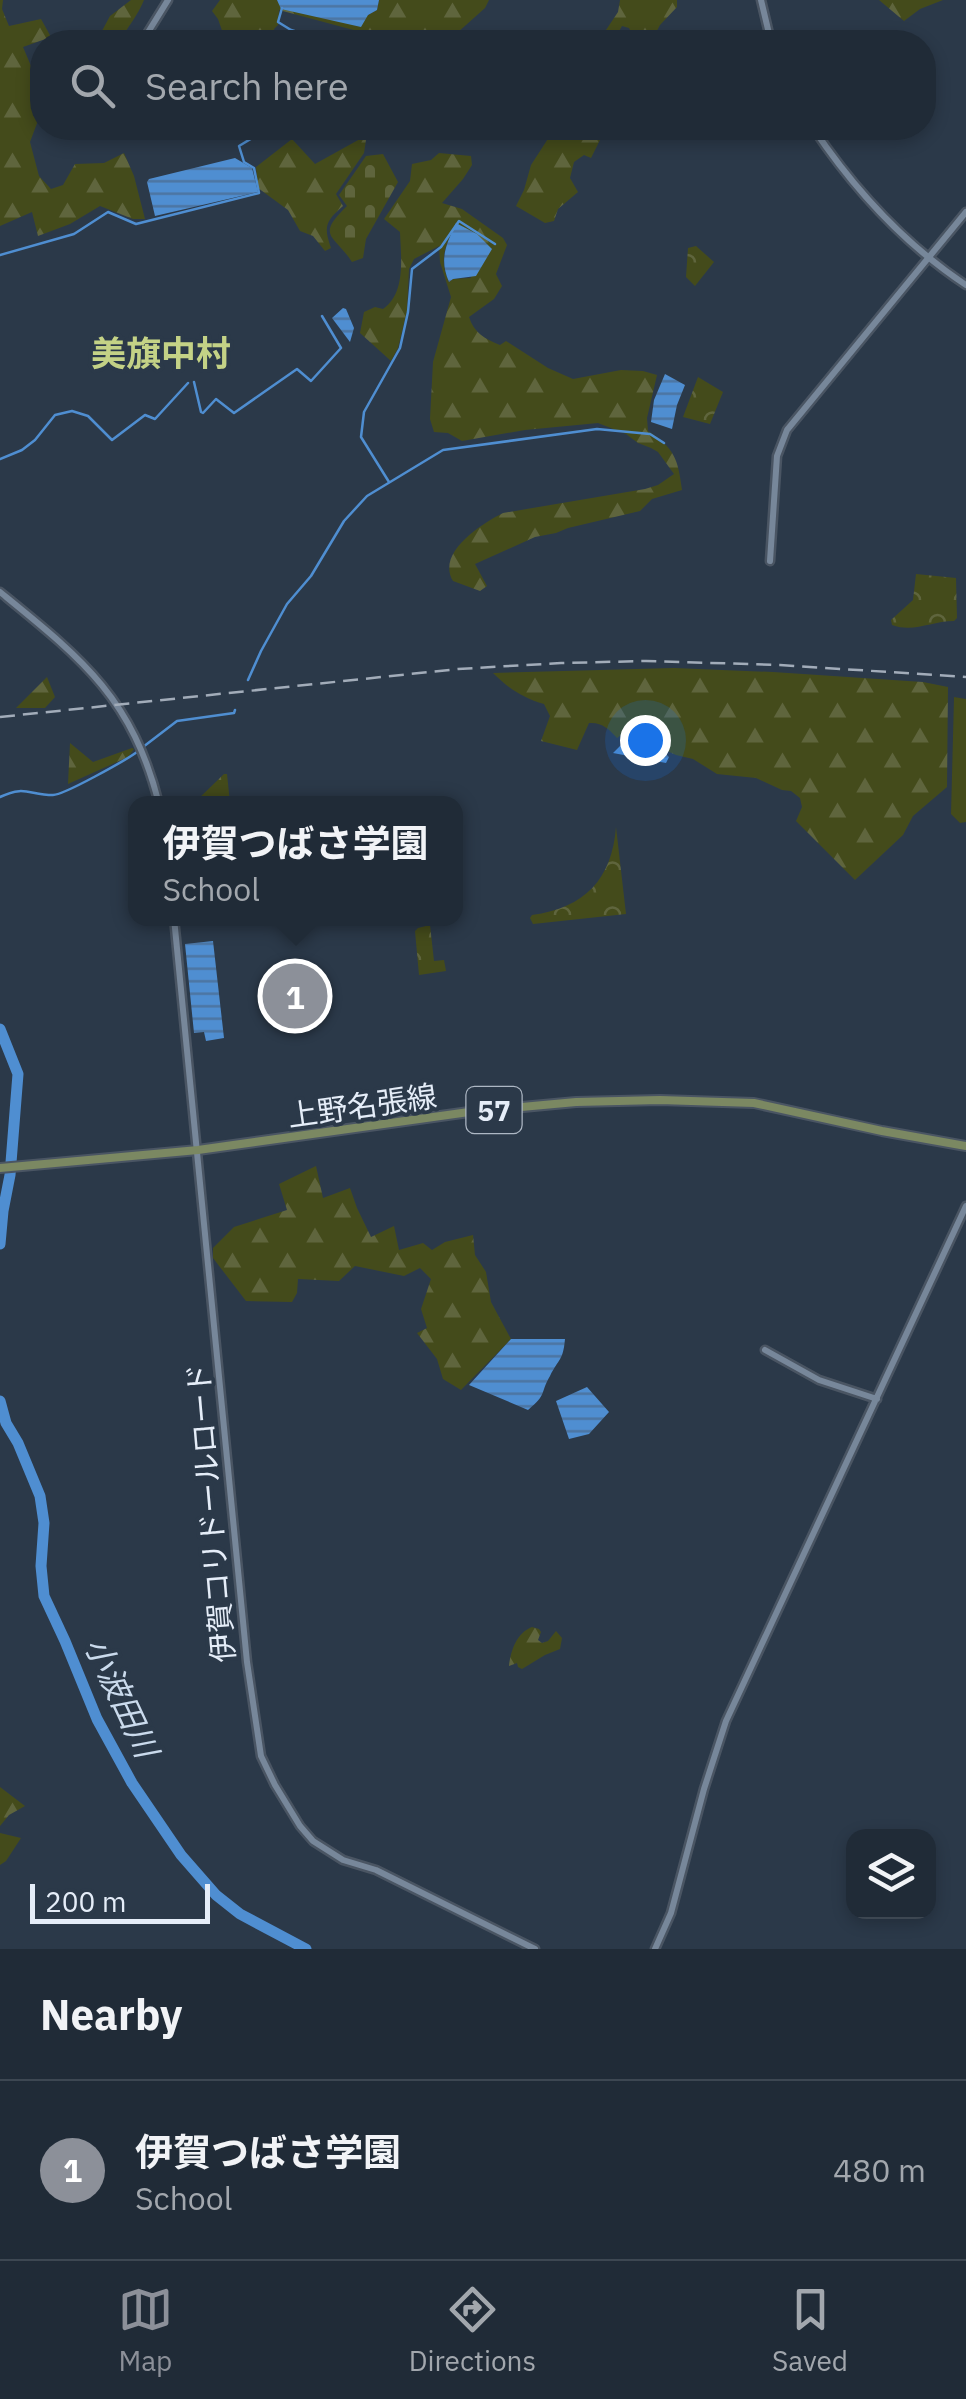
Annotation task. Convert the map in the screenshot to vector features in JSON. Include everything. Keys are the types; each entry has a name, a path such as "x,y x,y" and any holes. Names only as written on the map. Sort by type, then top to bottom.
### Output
{"main road":[{"name":"上野名張線","path":"0,1168 198,1150 469,1112 576,1102 660,1100 754,1103 966,1146"}],"street":[{"path":"149,30 168,0"},
{"path":"760,0 768,30"},
{"path":"822,140 894,227 966,285"},
{"path":"770,562 777,456 783,437 966,212"},
{"path":"0,592 62,643 116,702 142,748 157,796"},
{"name":"伊賀コリドールロード","path":"175,926 246,1662 258,1745 266,1768 300,1826 322,1848 376,1870 535,1949"},
{"path":"656,1949 671,1913 726,1722 966,1206"},
{"path":"765,1350 819,1380 877,1399"}],"green space":[{"path":"3,0 9,26 41,19 47,30 30,30 30,44 23,47 30,64 30,142 39,176 51,189 63,185 75,164 104,163 124,153 145,219 133,219 100,206 70,224 38,236 32,212 0,226"},
{"path":"131,0 144,0 127,30 102,30 110,16"},
{"path":"220,0 277,0 282,9 368,15 377,10 379,0 489,0 460,30 354,30 279,10 274,30 222,30 212,11"},
{"path":"620,0 677,0 677,7 657,30 630,30 622,26 620,30 606,30 618,12"},
{"path":"879,0 943,0 904,21"},
{"path":"291,140 315,164 358,140 366,140 364,153 336,194 343,206 328,224 331,248 325,251 313,236 300,231 288,210 258,188 256,167"},
{"path":"547,140 600,140 591,158 584,155 574,162 570,178 578,192 558,209 554,221 545,223 516,206 531,165"},
{"path":"439,153 471,156 472,165 442,203 462,209 507,245 496,274 502,286 494,299 469,317 474,327 490,340 500,345 506,341 573,379 621,370 657,375 647,418 648,431 673,455 682,490 652,499 640,511 535,537 475,564 487,586 480,591 453,581 449,570 463,541 494,518 503,513 645,489 674,474 658,452 598,423 462,441 448,433 434,432 430,419 433,362 451,297 439,246 414,259 409,269 407,311 391,361 360,333 364,312 375,307 383,309 399,284 400,232 384,219 410,181 412,164 431,160","holes":["456,223 471,278 449,282 444,266"]},
{"path":"383,154 398,182 366,239 363,258 352,262 330,230 347,206 339,195 366,156"},
{"path":"696,246 714,262 695,286 686,277 688,248"},
{"path":"698,377 723,392 710,424 683,417"},
{"path":"916,574 956,578 954,621 908,628 892,625 891,620 913,600"},
{"path":"674,668 923,682 948,687 947,787 913,816 903,835 855,880 796,821 802,807 800,798 791,791 756,778 717,774 693,759 645,741 639,722 617,738 605,727 589,723 577,750 541,741 550,716 544,704 516,692 493,673"},
{"path":"47,677 55,697 45,708 16,708"},
{"path":"954,697 966,699 966,822 960,823 951,814"},
{"path":"70,743 93,762 134,749 128,757 68,784"},
{"path":"224,774 227,774 229,796 201,796"},
{"path":"616,827 626,914 533,924 532,915 567,906 592,888 609,862"},
{"path":"430,926 434,961 444,960 446,971 419,975 415,931"},
{"path":"316,1166 323,1198 350,1188 371,1237 394,1226 399,1250 423,1243 432,1250 445,1242 473,1235 475,1255 486,1272 491,1302 511,1339 461,1390 443,1379 437,1359 417,1333 427,1328 421,1309 431,1279 420,1268 404,1276 355,1266 339,1281 298,1279 292,1302 246,1301 213,1258 213,1248 234,1227 287,1210 279,1184"},
{"path":"532,1627 541,1632 538,1640 542,1643 556,1631 562,1638 560,1649 522,1669 517,1663 509,1666 516,1642"},
{"path":"0,1787 25,1806 0,1826"},
{"path":"0,1833 21,1838 0,1865"}],"water":[{"path":"277,0 379,0 377,10 368,15 361,27 281,9"},
{"path":"235,158 252,168 258,192 155,216 149,179"},
{"path":"456,223 477,234 492,249 476,276 449,282 445,252"},
{"path":"343,308 354,328 350,342 332,318"},
{"path":"665,374 685,385 672,429 651,422 654,400"},
{"path":"625,741 669,757 666,763 613,753"},
{"path":"213,941 224,1038 206,1041 204,1032 194,1033 185,944"},
{"path":"511,1339 565,1339 562,1356 541,1397 528,1410 469,1385"},
{"path":"587,1387 609,1412 589,1434 569,1439 556,1401"}],"waterway":[{"path":"282,8 278,22 291,30"},
{"path":"0,255 74,234 108,212 136,224 259,193 254,168 244,162 239,146 249,140"},
{"path":"389,482 361,437 364,412 400,348 412,269 441,247 459,221 495,244"},
{"path":"194,382 201,412 216,399 234,413 297,369 311,381 341,348 322,316"},
{"path":"0,459 35,440 55,415 72,411 88,416 112,440 145,415 155,419 188,383"},
{"path":"248,680 287,604 311,576 344,521 367,496 443,450 597,429 650,434 664,443"},
{"path":"143,747 177,721 235,710"},
{"path":"0,797 21,791 53,795 137,752"},
{"name":"小波田川","path":"0,1029 18,1074 0,1244"},
{"name":"小波田川","path":"0,1401 6,1423 40,1496 44,1596 97,1719 132,1783 181,1855 216,1895 240,1914 306,1949"}],"railway":[{"path":"0,717 458,669 561,663 780,665 966,677"}],"place":[{"name":"伊賀つばさ学園","path":"295,996"}],"district":[{"name":"美旗中村","path":"161,353"}]}
